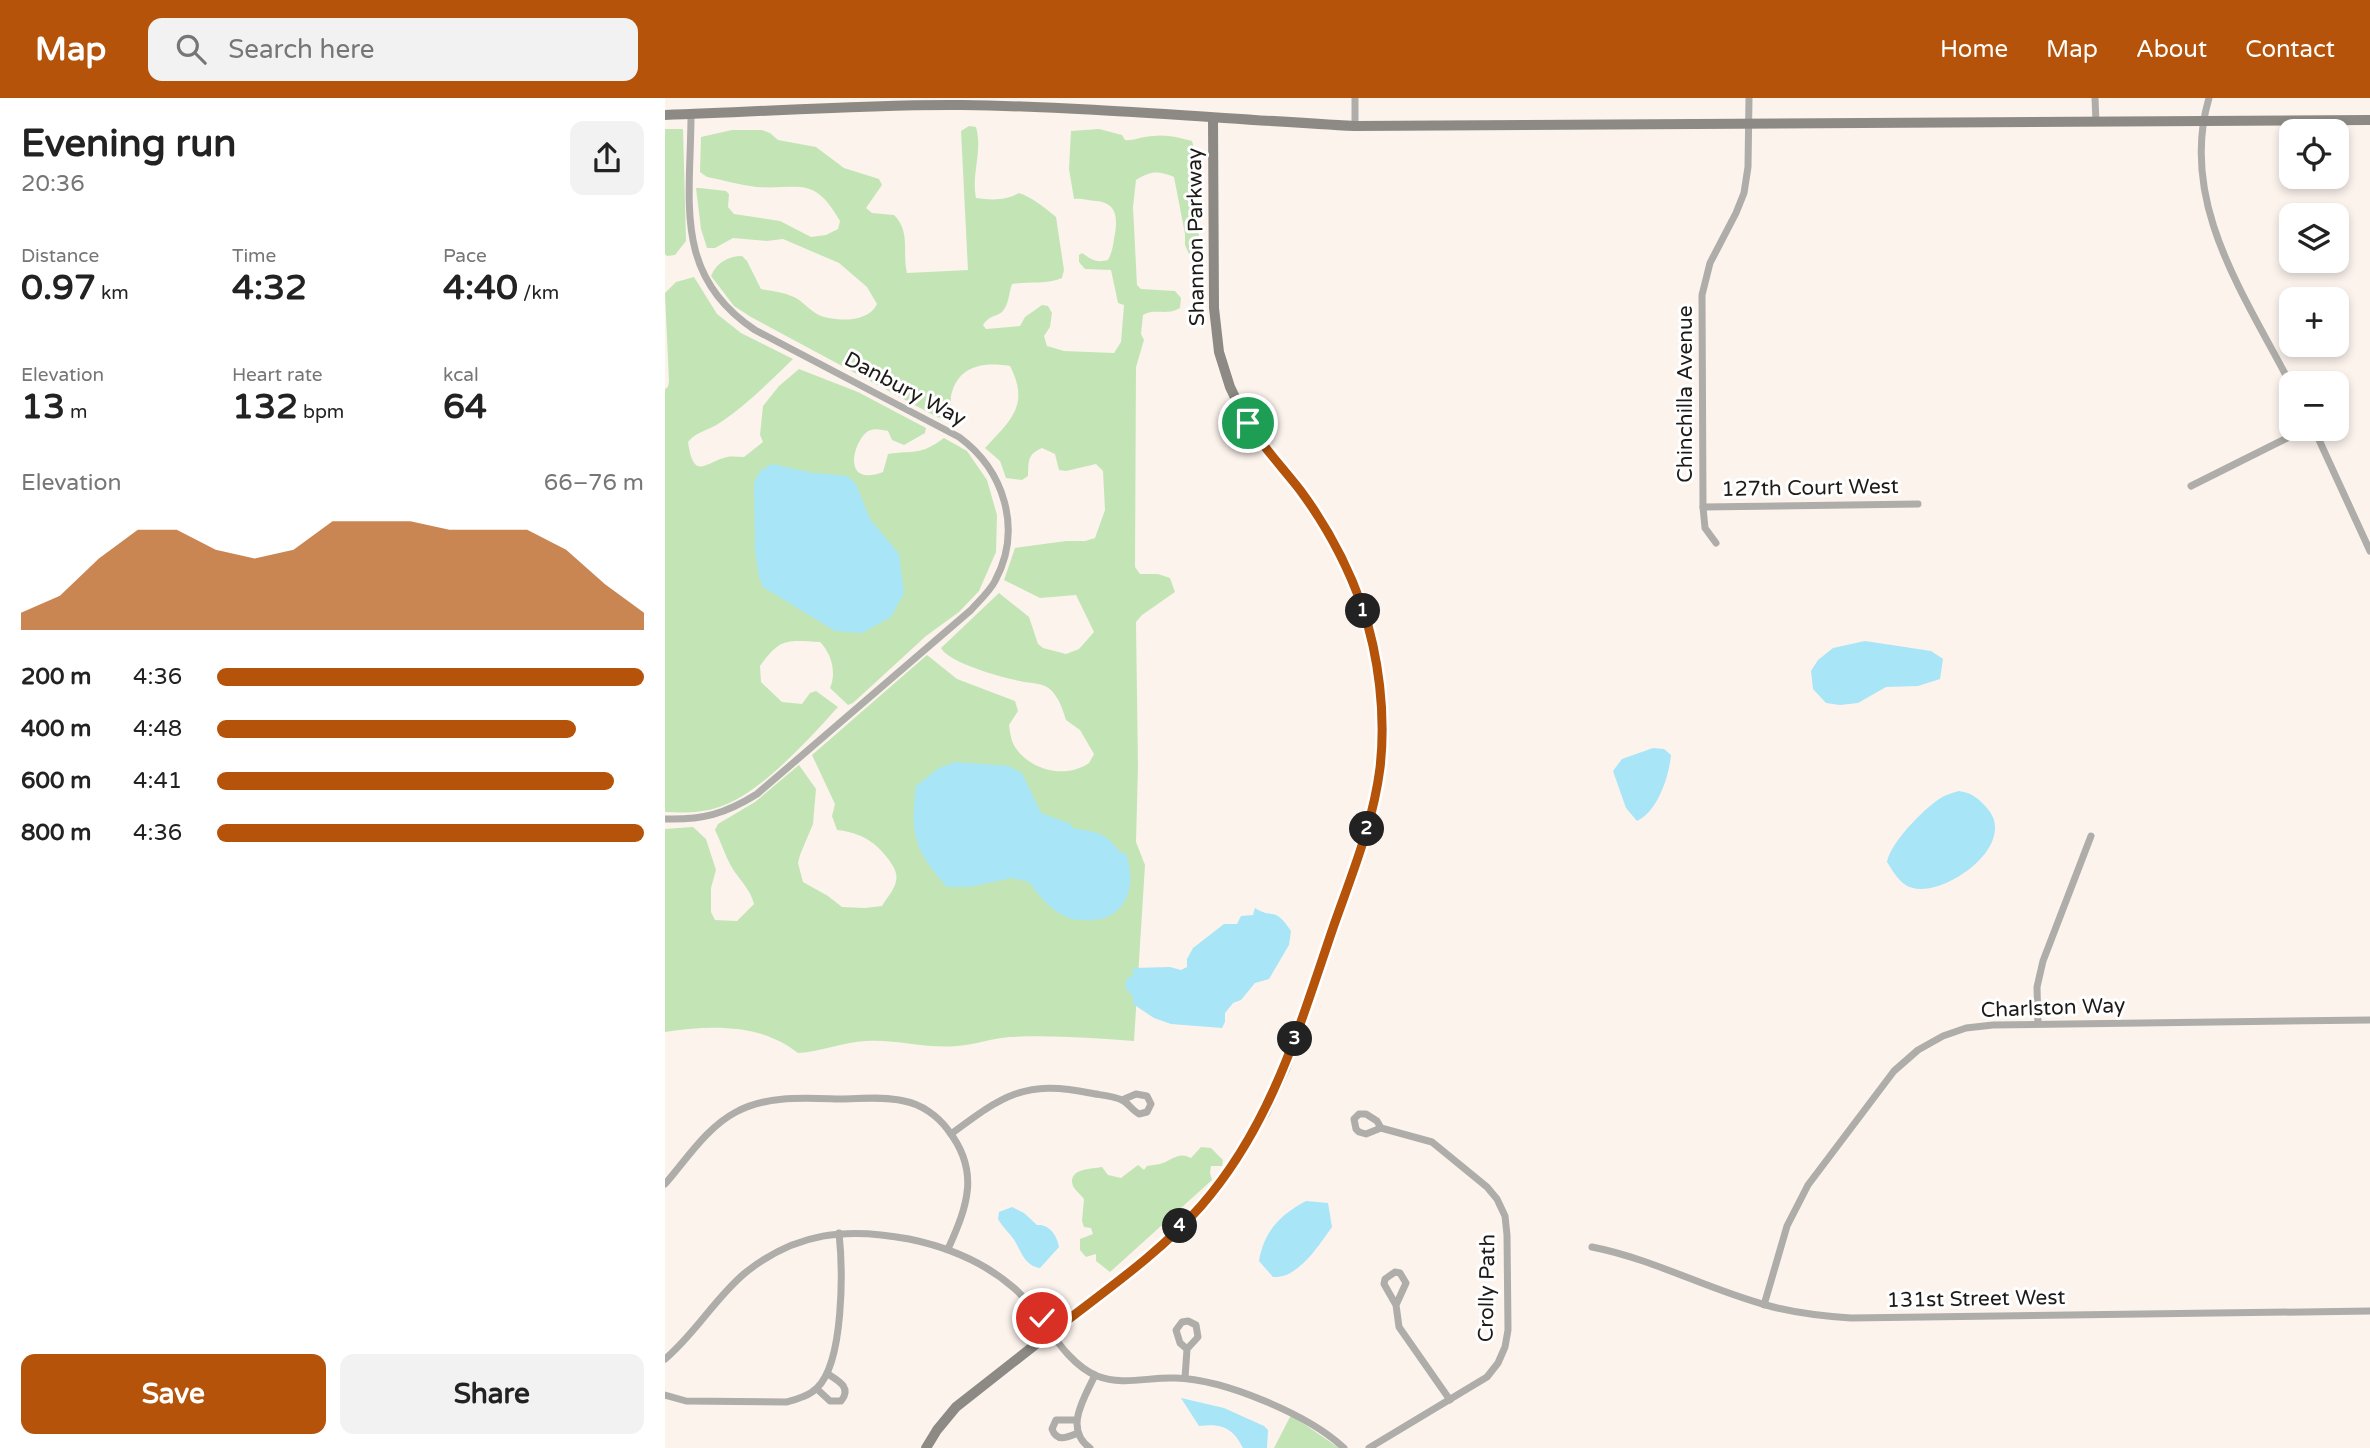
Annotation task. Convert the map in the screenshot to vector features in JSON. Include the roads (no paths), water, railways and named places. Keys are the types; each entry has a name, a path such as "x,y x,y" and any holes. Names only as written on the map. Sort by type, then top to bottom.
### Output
{"main road":[{"path":"665,115 932,102 1095,108 1213,119 1355,126 2370,120"},
{"name":"Shannon Parkway","path":"926,1448 956,1408 1162,1245 1201,1206 1236,1161 1265,1113 1285,1069 1371,820 1380,767 1381,713 1376,660 1363,608 1345,564 1322,522 1261,443 1244,416 1230,387 1219,352 1214,308 1213,119"}],"street":[{"path":"1355,98 1355,126"},
{"name":"Chinchilla Avenue","path":"1716,543 1705,528 1703,506 1702,295 1710,263 1744,193 1748,167 1749,98"},
{"path":"2095,98 2096,122"},
{"path":"2209,98 2202,121 2202,184 2215,236 2284,371"},
{"name":"Danbury Way","path":"665,819 686,820 715,816 736,807 767,786 971,610 995,582 1007,548 1009,527 1007,508 995,475 975,448 959,437 755,330 737,318 722,303 700,271 691,237 691,114"},
{"path":"2191,486 2281,441"},
{"path":"2319,441 2370,551"},
{"name":"127th Court West","path":"1703,506 1918,504"},
{"path":"2038,1024 2037,987 2043,961 2091,836"},
{"name":"Charlston Way","path":"1764,1305 1787,1226 1808,1185 1894,1071 1918,1050 1943,1036 1966,1028 2038,1024 2370,1020"},
{"path":"951,1134 986,1107 1030,1090 1062,1087 1122,1100"},
{"path":"665,1184 712,1130 747,1107 790,1098 905,1101 935,1117 963,1152 968,1184 965,1206 948,1249"},
{"name":"Crolly Path","path":"1369,1448 1487,1377 1506,1348 1508,1330 1507,1235 1505,1216 1497,1199 1487,1187 1439,1146 1419,1137 1381,1128"},
{"path":"665,1395 686,1401 787,1402 817,1389 828,1374 842,1297 839,1233"},
{"path":"665,1359 752,1267 791,1245 839,1233 880,1233 948,1249 983,1265 1007,1282 1035,1309 1073,1359 1095,1375 1123,1382 1185,1378 1212,1382 1246,1393 1317,1427 1345,1448"},
{"name":"131st Street West","path":"1592,1247 1632,1256 1764,1305 1809,1315 1851,1318 2370,1311"},
{"path":"1396,1305 1399,1327 1450,1400"},
{"path":"1185,1378 1187,1349"},
{"path":"817,1389 830,1401 843,1399 846,1391 843,1385 828,1374"},
{"path":"1090,1448 1083,1443 1076,1420 1095,1375"},
{"path":"1076,1420 1056,1420 1052,1429 1056,1437 1060,1438 1079,1433"}],"water":[{"path":"772,464 813,473 847,476 856,484 870,519 899,554 904,593 891,617 862,633 835,631 763,587 755,550 754,483 760,471"},
{"path":"1865,641 1931,651 1943,659 1940,679 1918,686 1886,687 1858,703 1826,703 1813,689 1811,671 1818,660 1833,648"},
{"path":"1653,748 1664,749 1671,755 1668,773 1651,809 1637,821 1626,808 1613,771 1622,759"},
{"path":"955,762 1008,766 1022,773 1041,813 1071,824 1072,828 1100,834 1121,853 1125,852 1129,865 1129,889 1126,900 1119,909 1099,919 1071,919 1052,908 1029,882 1012,878 969,887 947,887 921,852 914,829 914,802 916,786 939,768"},
{"path":"1959,791 1977,799 1986,807 1994,821 1994,836 1987,851 1960,876 1943,884 1927,889 1904,884 1887,862 1894,845 1924,811 1941,798"},
{"path":"1255,908 1281,918 1291,931 1289,945 1269,979 1255,983 1241,1000 1233,1003 1225,1013 1222,1028 1171,1024 1154,1018 1133,1004 1133,997 1125,987 1127,978 1133,976 1133,968 1170,967 1181,970 1187,967 1187,959 1193,948 1224,924 1237,924 1241,916 1253,915"},
{"path":"1306,1201 1328,1203 1332,1227 1299,1267 1291,1273 1273,1277 1259,1261 1261,1250 1269,1233 1281,1218"},
{"path":"1012,1207 1024,1213 1037,1225 1049,1228 1056,1238 1059,1247 1040,1268 1025,1259 998,1219 999,1212"},
{"path":"1181,1398 1224,1408 1264,1426 1268,1430 1267,1448 1243,1448 1226,1428 1214,1425 1199,1426"}]}
